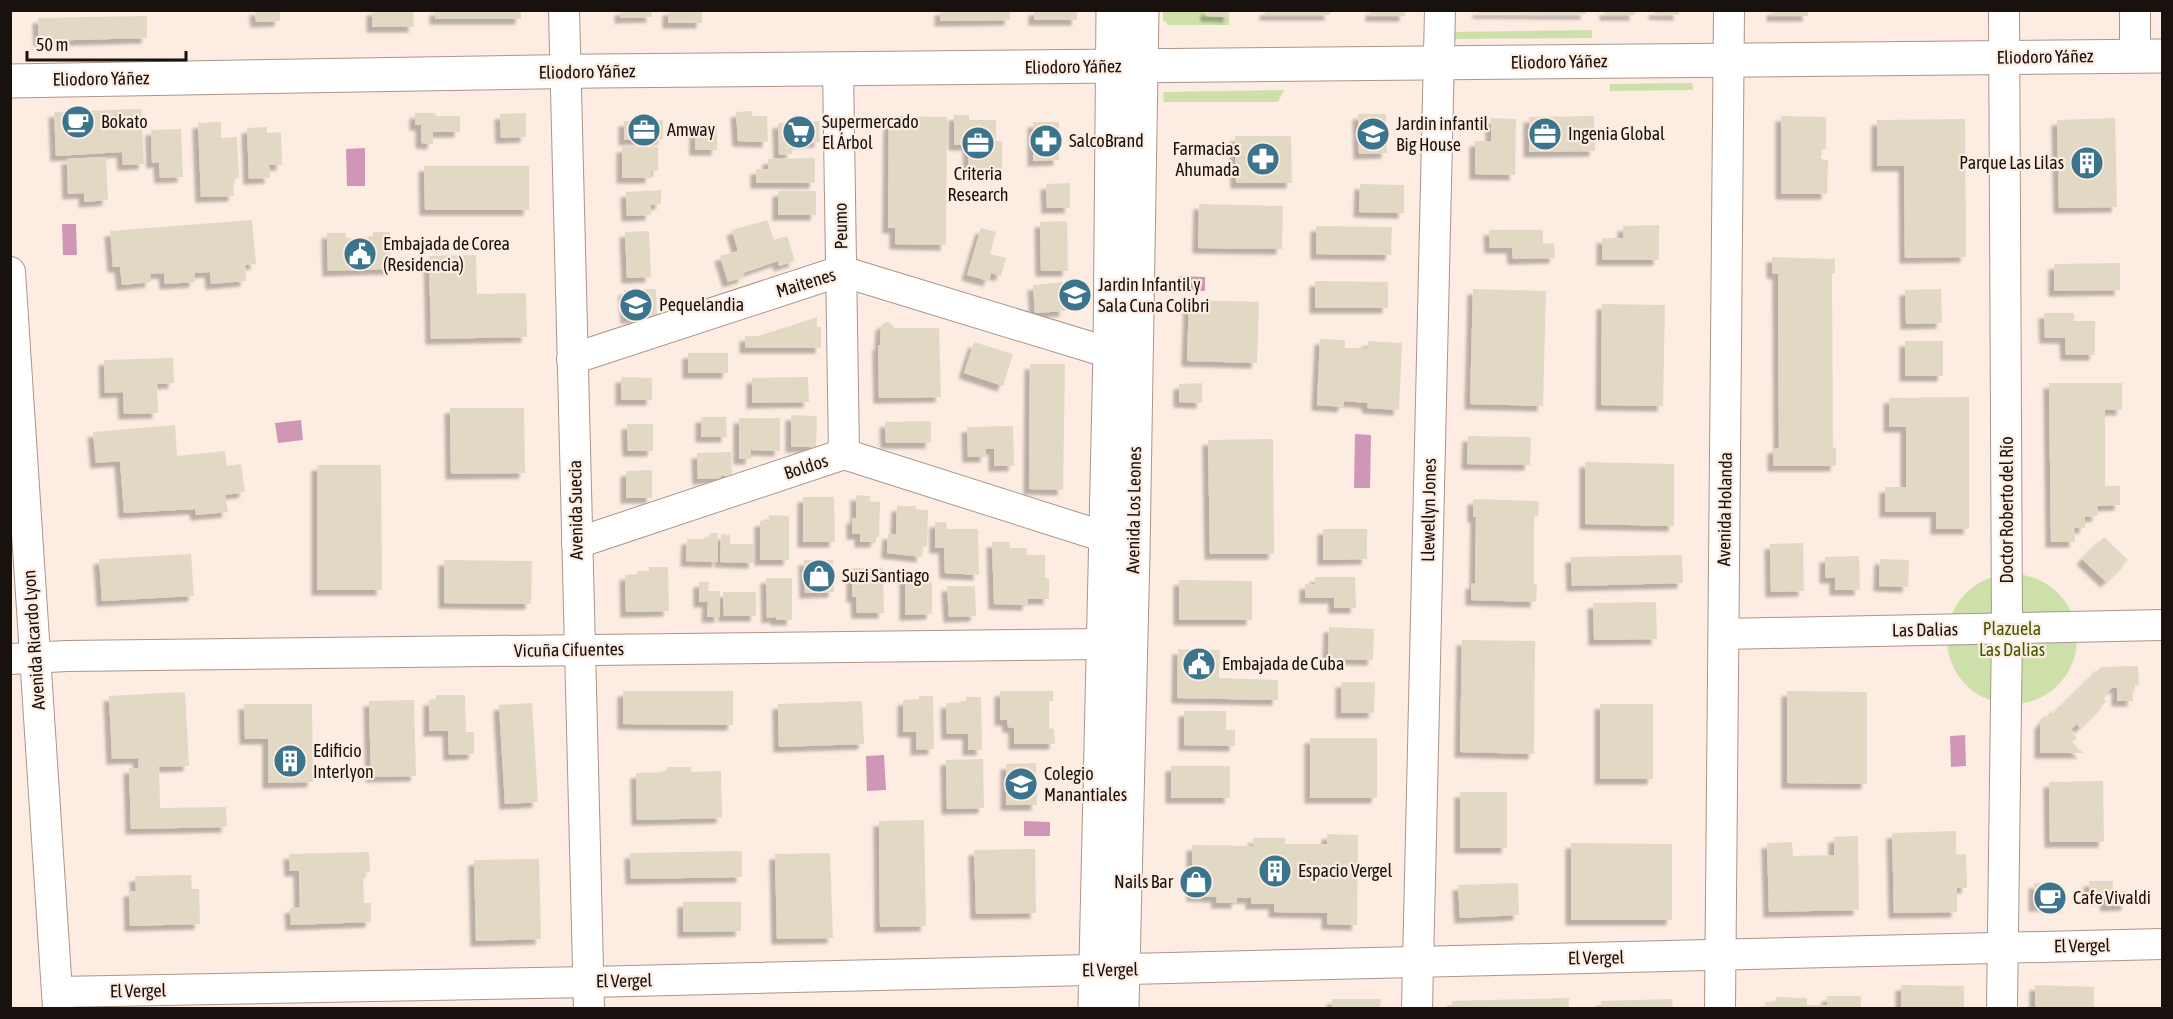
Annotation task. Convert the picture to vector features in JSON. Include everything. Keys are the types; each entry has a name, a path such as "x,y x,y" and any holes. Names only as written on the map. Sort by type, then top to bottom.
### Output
{"main road":[{"name":"Avenida Los Leones","path":"1095,1008 1109,970 1134,541 1126,66 1113,10"},
{"name":"Avenida Los Leones","path":"1122,1008 1109,970 1102,644 1110,352 1126,66 1142,10"},
{"name":"Eliodoro Yáñez","path":"10,81 566,72 2149,56"}],"street":[{"name":"Avenida Suecia","path":"564,10 589,995"},
{"name":"Llewellyn Jones","path":"1417,1008 1440,10"},
{"name":"Avenida Holanda","path":"1720,1008 1729,10"},
{"name":"Doctor Roberto del Río","path":"2002,1008 2007,628 2004,10"},
{"name":"Eliodoro Yáñez","path":"2135,10 2149,56"},
{"name":"Peumo","path":"838,69 844,454"},
{"name":"Maitenes","path":"572,359 841,271 1110,352"},
{"name":"Avenida Ricardo Lyon","path":"10,272 23,658 58,1000"},
{"name":"Boldos","path":"577,543 844,454 1105,537"},
{"name":"Las Dalias","path":"1724,634 2163,625"},
{"name":"Vicuña Cifuentes","path":"23,658 1102,644"},
{"name":"El Vergel","path":"58,1000 589,995 1109,970 2163,944"}],"green space":[{"path":"1163,11 1205,11 1206,16 1229,17 1229,25 1167,25 1167,22 1163,21"},
{"path":"1592,30 1592,38 1450,39 1449,32"},
{"path":"1692,83 1693,90 1610,91 1610,84"},
{"path":"1284,90 1278,102 1164,102 1163,92"},
{"name":"Plazuela Las Dalias","path":"2012,574 2037,579 2058,593 2072,614 2077,639 2072,664 2058,685 2037,699 2012,704 1987,699 1966,685 1952,664 1947,639 1952,614 1966,593 1987,579"}],"shaded area":[{"path":"365,148 365,186 347,186 346,149"},
{"path":"62,224 76,224 77,255 63,255"},
{"path":"1178,276 1205,277 1205,291 1178,290"},
{"path":"301,420 303,440 278,443 275,423"},
{"path":"1355,434 1371,435 1370,488 1354,488"},
{"path":"1965,735 1966,766 1951,767 1950,736"},
{"path":"884,755 886,790 867,791 866,756"},
{"path":"1024,821 1050,822 1050,836 1024,836"}],"building":[{"path":"255,10 280,10 280,21 256,22"},
{"path":"372,10 413,10 414,27 372,27"},
{"path":"435,10 521,10 521,19 435,19"},
{"path":"620,10 651,10 652,17 620,18"},
{"path":"668,10 702,10 702,23 668,23"},
{"path":"940,10 1010,10 1010,20 940,21"},
{"path":"1034,10 1077,10 1077,20 1034,20"},
{"path":"1206,10 1229,10 1229,17 1206,16"},
{"path":"1265,10 1330,10 1330,15 1265,15"},
{"path":"1371,10 1405,10 1405,16 1371,16"},
{"path":"1478,10 1586,10 1586,14 1478,13"},
{"path":"1605,10 1635,10 1635,15 1605,15"},
{"path":"1654,10 1679,10 1679,15 1654,14"},
{"path":"1772,10 1808,10 1808,16 1772,16"},
{"path":"147,16 147,38 39,41 38,18"},
{"path":"141,109 144,164 123,165 122,152 56,156 54,112"},
{"path":"752,111 752,116 767,116 768,142 738,141 736,112"},
{"path":"415,113 460,116 460,132 433,132 433,144 421,143 421,125 415,125"},
{"path":"526,113 526,137 501,138 500,114"},
{"name":"Jardin infantil Big House","path":"1358,114 1386,114 1387,153 1359,154"},
{"name":"Criteria Research","path":"954,115 969,115 969,120 996,120 996,141 1002,141 1002,174 969,174 968,145 954,145"},
{"path":"889,116 947,117 946,245 895,244 895,228 888,228"},
{"path":"1594,116 1595,151 1529,152 1529,117"},
{"path":"1781,116 1826,117 1826,149 1821,149 1821,159 1828,160 1827,194 1781,194"},
{"path":"1491,118 1516,119 1515,175 1475,174 1475,141 1491,141"},
{"name":"Parque Las Lilas","path":"2115,118 2117,207 2059,208 2057,120"},
{"path":"1965,119 1966,257 1905,258 1904,166 1877,166 1877,120"},
{"name":"Amway","path":"663,120 663,139 624,140 624,121"},
{"name":"Supermercado El Árbol","path":"819,121 820,142 792,143 792,154 779,155 778,123"},
{"path":"221,122 221,138 237,137 239,178 233,179 234,196 201,197 198,123"},
{"name":"SalcoBrand","path":"1033,122 1059,122 1059,160 1033,161"},
{"path":"695,124 717,124 717,150 695,150"},
{"path":"267,127 267,133 281,132 282,165 269,165 270,178 249,179 247,128"},
{"path":"181,129 183,177 160,178 159,162 152,163 151,130"},
{"name":"Farmacias Ahumada","path":"1235,136 1291,136 1292,183 1236,183"},
{"path":"622,147 658,147 658,171 651,171 651,178 622,178"},
{"path":"106,157 108,200 84,202 84,193 68,194 67,159"},
{"path":"815,158 815,183 756,183 756,169 768,169 768,159"},
{"path":"424,166 529,166 529,210 425,210"},
{"path":"1070,183 1070,208 1047,208 1046,184"},
{"path":"1360,184 1404,185 1404,213 1359,212"},
{"path":"661,190 661,204 651,205 651,215 627,216 626,192"},
{"path":"778,191 816,191 816,215 778,215"},
{"path":"1199,204 1283,206 1282,249 1198,248"},
{"path":"252,220 256,264 245,265 246,281 211,284 210,272 195,273 195,282 165,284 164,273 150,274 151,282 122,285 120,267 113,267 110,231"},
{"path":"767,220 774,240 787,236 795,261 779,266 778,261 743,273 744,277 728,282 720,256 738,251 732,230"},
{"path":"1067,221 1068,271 1041,271 1040,222"},
{"path":"1659,225 1659,260 1602,260 1602,238 1623,238 1623,226"},
{"path":"1316,226 1392,227 1391,255 1316,254"},
{"path":"981,228 996,232 990,254 1006,258 1001,276 991,273 989,281 967,275"},
{"path":"1489,230 1543,230 1543,244 1554,243 1555,258 1513,259 1512,248 1490,248"},
{"path":"649,231 651,277 627,278 625,232"},
{"name":"Embajada de Corea (Residencia)","path":"373,232 390,232 391,269 328,271 327,233 346,233 346,238 373,238"},
{"path":"476,255 477,294 526,293 527,337 431,339 429,256"},
{"path":"1772,257 1835,259 1835,273 1832,274 1833,448 1836,447 1836,466 1773,466 1773,448 1779,448 1778,274 1772,273"},
{"path":"2120,263 2120,290 2054,291 2054,264"},
{"path":"1315,281 1388,282 1388,308 1315,308"},
{"path":"1063,282 1065,311 1035,313 1033,285"},
{"path":"656,289 657,317 626,318 624,290"},
{"path":"1473,289 1546,291 1543,406 1470,404"},
{"path":"1941,289 1942,323 1906,324 1905,290"},
{"path":"1189,300 1259,302 1257,363 1187,361"},
{"path":"1602,304 1665,305 1663,406 1601,405"},
{"path":"2044,313 2074,313 2074,321 2095,321 2095,355 2066,355 2065,338 2045,338"},
{"path":"817,317 817,327 821,327 821,348 745,348 745,336 759,336"},
{"path":"891,323 894,328 939,328 941,397 879,398 878,345 880,345 881,325"},
{"path":"1320,339 1345,340 1345,348 1368,348 1368,341 1402,343 1399,410 1368,408 1367,403 1344,401 1343,407 1317,405"},
{"path":"1905,341 1943,341 1943,376 1905,376"},
{"path":"974,342 1013,354 1003,386 964,373"},
{"path":"688,353 728,353 728,373 688,373"},
{"path":"173,358 174,383 157,384 158,413 124,414 123,392 105,393 104,360"},
{"path":"1030,364 1065,364 1063,490 1029,489"},
{"path":"621,377 652,378 652,400 621,400"},
{"path":"808,377 809,402 752,403 752,378"},
{"path":"1202,383 1202,403 1179,402 1179,384"},
{"path":"2049,383 2122,383 2122,410 2105,410 2105,486 2120,486 2120,505 2097,506 2098,516 2085,517 2085,528 2074,528 2075,542 2051,542"},
{"path":"1969,397 1969,529 1936,529 1936,512 1885,512 1885,487 1906,487 1906,427 1889,427 1889,398"},
{"path":"450,408 524,408 525,473 451,474"},
{"path":"791,415 817,416 816,447 791,447"},
{"path":"701,417 726,417 727,437 701,437"},
{"path":"739,418 780,418 780,451 751,450 751,459 739,459"},
{"path":"931,421 931,443 886,443 885,422"},
{"path":"627,424 653,424 653,451 628,451"},
{"path":"175,425 177,456 225,451 227,466 241,464 245,492 225,495 228,512 196,515 195,509 124,513 120,461 96,463 93,432"},
{"path":"1013,426 1014,466 994,466 994,449 986,449 986,457 968,457 967,427"},
{"path":"1468,436 1531,437 1530,465 1467,464"},
{"path":"1273,439 1274,554 1210,554 1208,440"},
{"path":"731,452 732,475 698,479 697,453"},
{"path":"1585,462 1674,464 1674,526 1585,524"},
{"path":"317,465 381,465 382,590 317,590"},
{"path":"652,470 652,498 626,498 626,471"},
{"path":"856,495 870,496 870,501 880,502 879,537 876,537 876,542 860,542 860,534 852,534 852,518 856,518"},
{"path":"803,497 834,497 835,542 803,542"},
{"path":"1473,499 1539,501 1538,516 1534,516 1536,602 1471,600 1471,583 1475,584 1476,517 1473,517"},
{"path":"897,506 916,506 916,509 928,510 927,547 922,546 922,557 887,553 888,534 896,534"},
{"path":"769,515 789,516 789,560 760,560 760,521 769,521"},
{"path":"935,522 946,522 947,529 978,529 979,575 945,573 944,548 935,548"},
{"path":"1323,529 1367,529 1367,559 1323,560"},
{"path":"710,533 718,533 718,562 686,561 687,539 709,539"},
{"path":"721,534 730,535 730,544 754,544 754,563 720,562"},
{"path":"2104,537 2128,560 2106,582 2082,559"},
{"path":"992,542 1010,542 1010,548 1027,548 1027,555 1045,555 1045,578 1049,578 1049,599 1028,599 1028,605 994,604"},
{"path":"1803,543 1804,591 1771,592 1770,544"},
{"path":"191,554 194,596 102,601 99,559"},
{"path":"1682,555 1683,583 1572,586 1571,557"},
{"path":"1859,556 1860,590 1835,590 1835,578 1825,578 1825,557"},
{"path":"1880,559 1909,560 1908,587 1879,586"},
{"path":"444,560 532,561 531,604 444,603"},
{"name":"Suzi Santiago","path":"804,560 833,560 834,592 805,593"},
{"path":"649,567 668,567 669,611 626,612 625,575 637,574 637,571 649,571"},
{"path":"852,568 883,568 884,613 857,613 856,597 852,597"},
{"path":"905,571 915,571 915,582 932,582 932,614 905,615"},
{"path":"1315,577 1355,577 1356,608 1334,608 1334,598 1305,598 1305,584 1315,584"},
{"path":"766,578 792,578 792,620 767,618"},
{"path":"1179,580 1252,581 1252,620 1179,620"},
{"path":"699,582 709,582 708,591 720,591 720,617 707,617 708,602 699,602"},
{"path":"947,586 975,586 976,616 949,617"},
{"path":"723,592 756,592 756,616 724,616"},
{"path":"1656,602 1657,639 1594,640 1593,603"},
{"path":"1329,627 1374,629 1373,660 1328,659"},
{"path":"1462,640 1535,641 1534,754 1460,752"},
{"name":"Embajada de Cuba","path":"1178,649 1220,650 1219,678 1278,680 1278,700 1177,698"},
{"path":"2138,666 2139,685 2132,685 2133,701 2117,701 2117,687 2112,688 2102,698 2107,701 2080,728 2077,724 2070,730 2077,738 2072,742 2083,753 2040,753 2040,724 2051,711 2053,714 2101,667"},
{"path":"1341,682 1375,682 1374,713 1341,713"},
{"path":"623,691 733,691 733,725 623,724"},
{"path":"1000,691 1053,691 1053,701 1049,701 1049,728 1054,729 1055,744 1014,744 1014,728 1008,727 1007,720 1000,720"},
{"path":"1787,691 1867,692 1867,784 1787,783"},
{"path":"185,692 189,766 159,767 160,808 226,807 227,827 131,829 129,768 139,768 138,758 112,759 109,696"},
{"path":"436,695 465,695 466,732 474,732 474,754 449,755 448,731 429,731 429,700 436,700"},
{"path":"919,696 933,696 934,749 916,750 916,732 903,732 903,700 919,699"},
{"path":"966,697 981,697 982,750 968,750 968,734 947,734 946,703 966,702"},
{"path":"414,700 416,776 371,777 369,701"},
{"path":"862,701 864,744 779,747 778,704"},
{"path":"532,703 538,802 505,804 499,705"},
{"name":"Edificio Interlyon","path":"244,704 312,704 313,782 268,783 268,739 245,739"},
{"path":"1600,704 1653,704 1653,779 1600,779"},
{"path":"1184,711 1226,711 1226,730 1235,730 1235,746 1184,745"},
{"path":"1310,738 1377,738 1377,798 1310,798"},
{"path":"983,759 984,808 947,809 946,760"},
{"name":"Colegio Manantiales","path":"1036,763 1037,805 1006,805 1006,764"},
{"path":"1171,766 1230,766 1230,798 1171,798"},
{"path":"667,767 691,767 691,772 721,771 722,818 637,820 636,773 667,772"},
{"path":"2103,781 2104,842 2050,842 2049,782"},
{"path":"1460,792 1507,792 1507,848 1460,848"},
{"path":"924,820 926,926 880,927 879,821"},
{"path":"1956,831 1956,854 1966,854 1967,888 1957,888 1957,912 1894,913 1892,833"},
{"name":"Espacio Vergel","path":"1327,834 1358,835 1357,925 1327,924 1327,913 1274,912 1274,904 1251,904 1251,898 1237,898 1237,903 1216,903 1217,897 1192,896 1192,845 1253,846 1253,838 1285,838 1285,844 1327,844"},
{"path":"1858,836 1859,910 1769,912 1767,843 1792,842 1793,856 1834,855 1834,837"},
{"path":"1571,843 1672,844 1672,920 1571,920"},
{"path":"1035,849 1036,913 976,914 974,850"},
{"path":"742,851 742,877 631,879 630,853"},
{"path":"369,852 370,872 363,873 364,903 371,903 371,922 291,925 290,908 300,907 299,871 290,871 289,854"},
{"path":"830,853 833,938 777,939 775,854"},
{"path":"539,859 541,939 476,941 474,860"},
{"path":"191,875 192,889 199,889 200,924 130,926 129,891 136,891 135,876"},
{"path":"2089,881 2113,881 2113,892 2126,891 2127,905 2106,906 2105,899 2089,899"},
{"path":"1518,883 1519,915 1460,918 1458,885"},
{"name":"Cafe Vivaldi","path":"2034,883 2049,883 2049,890 2066,890 2066,906 2034,906"},
{"path":"683,902 741,902 741,931 683,932"},
{"path":"1901,985 1964,986 1964,1008 1901,1008"},
{"path":"2035,985 2094,987 2094,1008 2035,1008"},
{"path":"1827,996 1861,996 1861,1008 1765,1008 1765,1002 1776,1002 1776,997 1807,998 1807,1005 1827,1005"},
{"path":"1569,998 1569,1008 1452,1008 1452,1001"},
{"path":"1332,999 1381,999 1380,1008 1332,1008"},
{"path":"1672,999 1673,1008 1601,1008 1601,1001"}],"place":[{"name":"Bokato","path":"78,122"},
{"name":"Amway","path":"644,130"},
{"name":"Supermercado El Árbol","path":"799,132"},
{"name":"Jardin infantil Big House","path":"1373,134"},
{"name":"Ingenia Global","path":"1545,134"},
{"name":"SalcoBrand","path":"1046,141"},
{"name":"Criteria Research","path":"978,143"},
{"name":"Farmacias Ahumada","path":"1263,159"},
{"name":"Parque Las Lilas","path":"2087,163"},
{"name":"Embajada de Corea (Residencia)","path":"360,254"},
{"name":"Jardin Infantil y Sala Cuna Colibri","path":"1075,295"},
{"name":"Pequelandia","path":"636,305"},
{"name":"Suzi Santiago","path":"819,576"},
{"name":"Embajada de Cuba","path":"1199,664"},
{"name":"Edificio Interlyon","path":"290,761"},
{"name":"Colegio Manantiales","path":"1021,784"},
{"name":"Espacio Vergel","path":"1275,871"},
{"name":"Nails Bar","path":"1196,882"},
{"name":"Cafe Vivaldi","path":"2050,898"}]}
